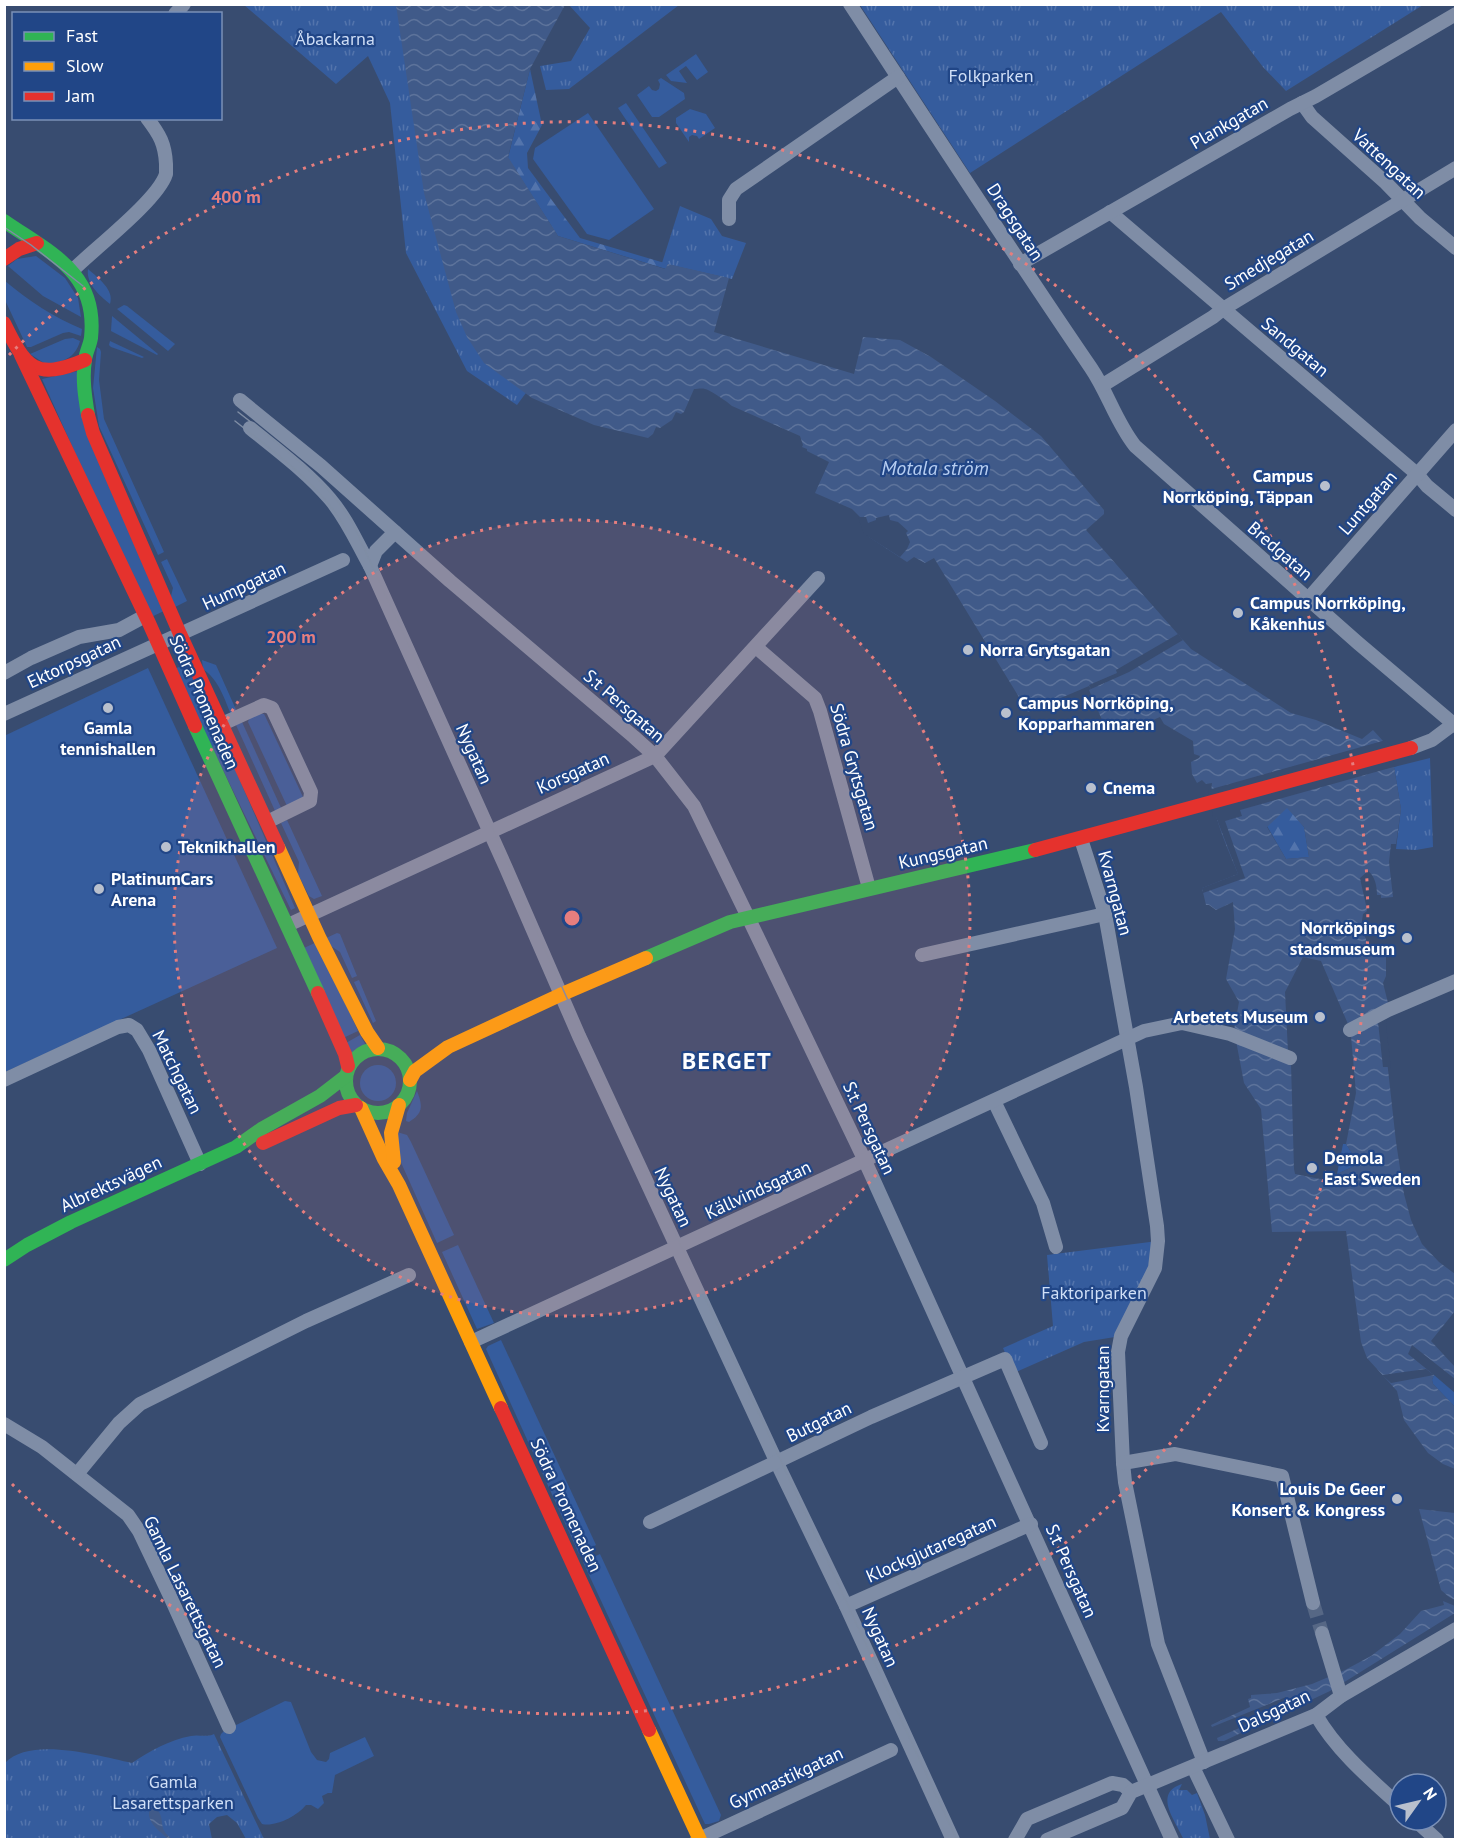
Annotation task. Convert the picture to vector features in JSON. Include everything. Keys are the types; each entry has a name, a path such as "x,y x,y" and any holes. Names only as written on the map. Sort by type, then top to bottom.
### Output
{"main road":[{"path":"4,221 73,270"},
{"path":"4,259 19,249 37,243"},
{"name":"Södra Promenaden","path":"73,270 88,299 91,318 85,393 87,414 93,433 180,634 309,914 367,1032 378,1048"},
{"name":"Södra Promenaden","path":"4,323 159,644 227,797 288,925 345,1054 347,1071"},
{"path":"21,355 35,369 52,372 86,360"},
{"name":"Kungsgatan","path":"410,1080 415,1071 448,1047 560,994 748,916 1032,852 1411,748"},
{"name":"Kungsgatan","path":"401,1058 448,1047"},
{"path":"378,1048 390,1050 401,1058 407,1066 410,1080 407,1096 390,1111 370,1112 359,1107 349,1096 346,1087 347,1071 362,1052 378,1048"},
{"name":"Albrektsvägen","path":"4,1260 71,1222 236,1147 252,1134 316,1100 334,1087 347,1071"},
{"name":"Södra Promenaden","path":"399,1105 391,1122 389,1137 399,1185"},
{"name":"Södra Promenaden","path":"359,1107 399,1185 699,1839"},
{"name":"Albrektsvägen","path":"236,1147 258,1145 339,1108 359,1107"}],"street":[{"name":"Dragsgatan","path":"850,4 1020,264 1103,385"},
{"name":"Plankgatan","path":"1020,264 1455,14"},
{"path":"729,219 729,200 736,189 898,77"},
{"name":"Vattengatan","path":"1302,103 1312,117 1455,248"},
{"path":"73,270 141,207 155,192 166,173 165,149 158,132 149,120"},
{"name":"Smedjegatan","path":"1103,385 1455,168"},
{"name":"Sandgatan","path":"1110,212 1417,474 1427,486 1455,510"},
{"name":"Bredgatan","path":"1103,385 1114,414 1135,446 1308,599 1455,724"},
{"name":"S:t Persgatan","path":"240,400 321,466 634,737 655,756 694,806 865,1161 1172,1839"},
{"path":"250,428 329,498 344,518 370,566"},
{"name":"Luntgatan","path":"1308,599 1455,430"},
{"path":"370,566 376,551 395,532"},
{"name":"Humpgatan","path":"159,644 343,560"},
{"name":"Nygatan","path":"370,566 560,994 953,1839"},
{"name":"Korsgatan","path":"288,925 655,756 818,578"},
{"path":"4,673 39,654 79,637 118,630 145,616"},
{"name":"Ektorpsgatan","path":"4,714 159,644"},
{"name":"Södra Grytsgatan","path":"756,647 815,698 869,888"},
{"name":"Södra Promenaden","path":"222,724 264,705 272,708 293,752 311,792 309,801 267,822"},
{"name":"Kungsgatan","path":"1411,748 1432,740 1455,724"},
{"name":"Kvarngatan","path":"1081,839 1105,914 1151,1175 1158,1241 1155,1268 1121,1336 1118,1352 1125,1482 1158,1644 1199,1764 1228,1839"},
{"path":"922,955 1105,914"},
{"path":"1350,1030 1388,1010 1455,981"},
{"name":"Källvindsgatan","path":"471,1342 1143,1031 1182,1023 1230,1034 1290,1058"},
{"name":"Matchgatan","path":"4,1080 129,1025 137,1030 148,1050 200,1164"},
{"path":"993,1101 1043,1203 1056,1247"},
{"path":"76,1474 119,1423 140,1404 306,1321 409,1275"},
{"name":"Butgatan","path":"650,1522 871,1417 1005,1359 1041,1443"},
{"name":"Gamla Lasarettsgatan","path":"4,1424 42,1447 128,1515 139,1531 229,1727"},
{"path":"1123,1463 1175,1454 1282,1476 1313,1603"},
{"name":"Klockgjutaregatan","path":"846,1606 1031,1524"},
{"name":"Dalsgatan","path":"1047,1839 1122,1808 1131,1792 1316,1715 1338,1685 1455,1629"},
{"path":"1322,1632 1338,1685"},
{"path":"1316,1715 1325,1730 1355,1765 1388,1795"},
{"name":"Gymnastikgatan","path":"699,1839 891,1750"},
{"path":"1015,1839 1028,1819 1112,1783 1123,1785 1131,1792"}],"green space":[{"name":"Åbackarna","path":"244,5 415,5 534,382 517,405 467,371 406,253 390,103 368,56 336,84"},
{"path":"569,5 679,5 569,89 546,90 540,66 571,61 590,28"},
{"name":"Folkparken","path":"860,5 1423,5 1286,91 1263,67 1221,12 970,173"},
{"path":"696,54 708,72 697,80 686,66 679,71 687,83 671,81 666,75"},
{"path":"530,69 542,125 527,153 528,168 580,238 668,264 666,269 558,236 508,158"},
{"path":"661,78 684,93 685,99 659,117 652,117 637,95 649,86 652,90 659,89 658,80"},
{"path":"626,103 667,163 659,168 618,108"},
{"path":"690,109 706,114 715,128 699,139 692,135 689,137 689,142 676,123 676,118"},
{"path":"588,113 654,209 609,240 587,234 533,159 535,148"},
{"path":"680,206 711,219 722,236 746,243 732,279 662,263"},
{"path":"36,256 65,278 78,298 81,317 43,296 8,266 17,259"},
{"path":"88,269 108,289 110,304 91,284"},
{"path":"5,281 42,308 82,329 81,336 69,332 63,333 27,347 5,300"},
{"path":"124,305 175,344 168,351 117,309"},
{"path":"112,316 158,354 111,331"},
{"path":"73,338 80,341 78,347 72,355 63,360 47,365 30,354 65,339"},
{"path":"110,341 144,357 111,347"},
{"path":"97,347 101,352 99,380 104,419 164,552 158,555 99,426 93,388"},
{"path":"78,371 164,611 149,618 42,379"},
{"path":"167,559 187,601 173,608 171,596 173,588 161,562"},
{"path":"202,660 216,665 238,714 232,717 217,685 203,669"},
{"path":"189,663 295,908 291,910 174,669"},
{"path":"148,668 277,948 5,1072 4,736"},
{"path":"264,714 266,718 303,797 300,802 287,806 248,722 250,717"},
{"path":"242,722 282,810 276,813 236,725"},
{"path":"1430,758 1433,847 1416,850 1396,849 1401,809 1394,767"},
{"path":"1287,807 1304,827 1309,857 1286,859 1267,826"},
{"path":"287,820 322,896 314,899 309,896 298,874 299,862 281,823"},
{"path":"337,933 340,934 357,976 352,978 340,952 324,939"},
{"path":"317,942 358,1031 343,1038 304,948"},
{"path":"359,980 376,1021 373,1023 354,982"},
{"path":"360,1035 368,1049 353,1057 346,1043"},
{"path":"378,1065 391,1070 396,1083 391,1096 378,1101 365,1096 360,1083 365,1070"},
{"path":"417,1091 420,1109 417,1116 409,1122 406,1121 407,1113"},
{"path":"397,1132 407,1135 411,1142 454,1235 437,1243 399,1158"},
{"path":"1343,1144 1346,1144 1359,1164 1337,1174"},
{"name":"Faktoriparken","path":"1158,1241 1155,1268 1121,1336 1084,1342 1014,1373 1003,1348 1053,1326 1047,1255"},
{"path":"458,1245 494,1323 477,1329 442,1252"},
{"path":"501,1340 596,1545 579,1554 486,1349"},
{"path":"1434,1375 1455,1393 1455,1407 1433,1384"},
{"path":"600,1554 721,1815 719,1821 705,1824 583,1562"},
{"path":"285,1701 291,1702 311,1752 317,1760 326,1762 330,1753 365,1737 374,1756 335,1775 332,1793 322,1796 324,1803 318,1809 306,1805 286,1820 274,1824 262,1824 220,1737 224,1731"},
{"name":"Gamla Lasarettsparken","path":"214,1734 264,1839 246,1839 237,1823 227,1815 217,1817 209,1824 212,1839 5,1840 5,1763 16,1755 47,1749 66,1750 132,1763 175,1740"},
{"path":"1182,1784 1179,1790 1187,1790 1192,1795 1197,1793 1210,1839 1183,1838 1175,1823 1167,1800 1173,1788"}],"water":[{"name":"Motala ström","path":"396,5 565,5 530,69 508,157 558,236 665,269 668,264 729,278 714,332 854,374 863,337 900,340 931,357 1041,436 1104,510 1104,514 1086,530 1191,649 1291,713 1316,720 1362,739 1373,730 1394,753 1401,809 1396,844 1391,844 1389,862 1393,897 1381,898 1381,895 1377,895 1375,882 1368,871 1360,878 1367,911 1363,914 1361,927 1367,942 1368,957 1386,955 1386,976 1383,983 1388,1003 1383,1024 1396,1142 1404,1194 1411,1220 1422,1244 1439,1262 1455,1274 1455,1311 1431,1341 1455,1367 1455,1379 1412,1345 1408,1354 1434,1375 1433,1384 1455,1407 1455,1469 1443,1464 1428,1453 1404,1420 1397,1391 1367,1358 1361,1342 1346,1231 1272,1232 1261,1109 1244,1083 1234,1030 1239,1002 1226,979 1235,929 1233,902 1216,910 1206,905 1202,888 1238,874 1216,816 1212,783 1206,784 1202,780 1197,783 1192,774 1191,762 1200,756 1194,754 1193,741 1164,724 1160,717 1144,724 1103,722 1089,686 1028,712 934,558 925,563 914,557 907,562 869,537 860,517 852,509 815,493 829,462 802,447 800,436 732,406 704,389 694,389 684,412 681,414 676,412 672,420 660,428 656,427 648,438 594,425 532,398 484,363 467,337 456,312 424,193","holes":["1287,808 1304,827 1309,857 1286,859 1267,827","1303,957 1321,961 1351,1036 1356,1093 1346,1144 1359,1164 1337,1174 1332,1173 1330,1181 1295,1174 1294,1169 1291,1064 1288,1052 1285,992"]},
{"path":"1419,1509 1455,1513 1455,1600 1441,1590"},
{"path":"1443,1601 1455,1606 1455,1613 1330,1691 1224,1741 1218,1741 1217,1738 1290,1705 1286,1697 1212,1727 1211,1725 1250,1707 1248,1699 1251,1695 1277,1693 1312,1684 1345,1670 1371,1656 1400,1634 1421,1611 1444,1605"},
{"path":"150,1808 156,1808 159,1812 164,1831 172,1839 168,1839 151,1822"}],"pier":[{"path":"889,515 890,520 898,522 908,531 906,533 910,542 900,557 864,534 858,517 866,517 868,523 876,518"},
{"path":"1178,634 1183,640 1129,672 1091,689 1089,685 1117,673 1116,670"},
{"path":"1386,740 1397,751 1397,766 1240,810 1242,816 1225,821 1245,878 1203,893 1202,888 1238,874 1216,817 1213,817 1208,790"},
{"path":"1387,1018 1391,1070 1389,1071 1388,1067 1383,1067 1378,1022"},
{"path":"1426,1369 1434,1375 1391,1383 1382,1375"}],"tunnel":[{"path":"1313,1603 1322,1633"}],"tram line":[{"path":"4,227 83,286"},
{"path":"238,412 315,476 341,505 352,522 493,829 622,1119 957,1840"},
{"path":"235,421 296,470 324,498 346,530"}],"traffic: fast":[{"path":"4,221 54,255 79,280 87,296 91,315 91,338 84,374 88,415"},
{"path":"195,726 318,993"},
{"path":"646,958 730,922 1035,850"},
{"path":"372,1049 384,1049 401,1058 408,1069 410,1081 408,1093 401,1104 384,1113 372,1113 360,1108 351,1099 346,1087 346,1075 351,1063 360,1054 372,1049"},
{"path":"4,1260 71,1222 236,1147 263,1128 320,1096 346,1076"}],"traffic: slow":[{"path":"278,847 319,937 367,1032 378,1048"},
{"path":"410,1080 415,1071 448,1047 646,958"},
{"path":"394,1162 391,1133 399,1105"},
{"path":"361,1108 384,1159 399,1185 501,1408"},
{"path":"649,1730 700,1840"}],"traffic: jam":[{"path":"4,259 19,249 37,243"},
{"path":"4,323 19,351 34,366 54,369 85,360"},
{"path":"21,355 149,623 195,726"},
{"path":"88,415 93,433 180,634 278,847"},
{"path":"1035,850 1411,748"},
{"path":"318,993 348,1066"},
{"path":"263,1143 339,1108 356,1105"},
{"path":"501,1408 649,1730"}],"place":[{"name":"Campus Norrköping, Täppan","path":"1325,486"},
{"name":"Campus Norrköping, Kåkenhus","path":"1238,613"},
{"name":"Norra Grytsgatan","path":"968,650"},
{"name":"Gamla tennishallen","path":"108,708"},
{"name":"Campus Norrköping, Kopparhammaren","path":"1006,713"},
{"name":"Cnema","path":"1091,788"},
{"name":"Teknikhallen","path":"166,847"},
{"name":"PlatinumCars Arena","path":"99,889"},
{"name":"Norrköpings stadsmuseum","path":"1407,938"},
{"name":"Arbetets Museum","path":"1320,1017"},
{"name":"Demola East Sweden","path":"1312,1168"},
{"name":"Louis De Geer Konsert & Kongress","path":"1397,1499"}],"district":[{"name":"BERGET","path":"727,1061"}]}
